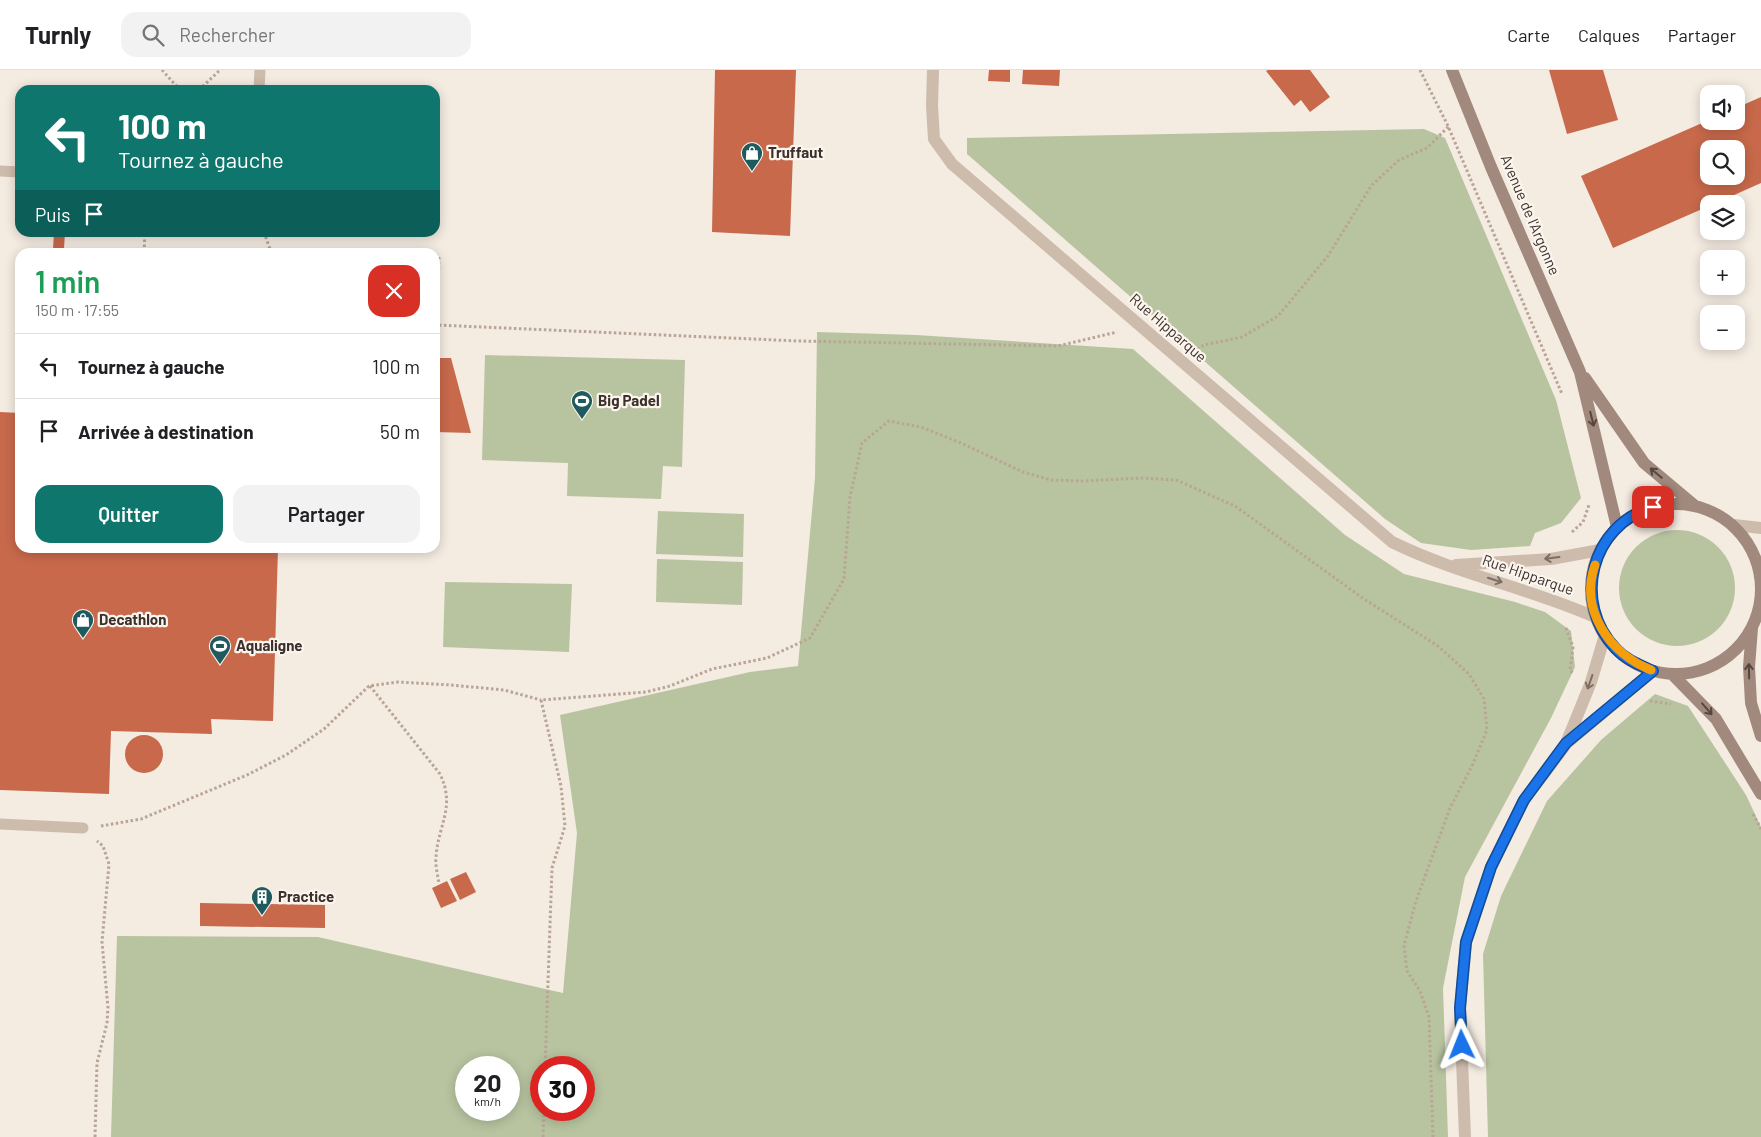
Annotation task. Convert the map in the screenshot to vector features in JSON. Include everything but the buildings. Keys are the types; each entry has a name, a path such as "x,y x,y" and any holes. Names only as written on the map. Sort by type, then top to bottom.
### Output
{"main road":[{"name":"Avenue de l'Argonne","path":"1452,70 1491,167 1580,372 1617,527"},
{"name":"Avenue de l'Argonne","path":"1580,372 1644,463 1694,505"},
{"path":"1752,628 1738,647 1719,663 1696,672 1672,674 1653,671 1628,659 1604,635 1596,617 1591,595 1592,572 1600,550 1617,527 1640,511 1666,503 1694,505 1719,514 1734,525 1754,554 1761,578 1761,601 1752,628 1749,667 1751,703 1761,736"},
{"path":"1672,674 1716,719 1761,794"}],"street":[{"name":"Rue Hipparque","path":"933,70 932,106 934,139 952,164 1392,542 1418,555 1550,597 1596,617"},
{"path":"1734,525 1761,528"},
{"name":"Rue Hipparque","path":"1449,565 1551,559 1600,550"},
{"path":"1566,743 1591,682 1604,635"},
{"path":"1465,1137 1460,1008 1466,942 1491,867 1524,800 1566,743 1653,671"}],"lane":[{"path":"259,85 260,70"},
{"path":"0,171 15,172"},
{"path":"0,824 83,828"}],"path":[{"path":"162,70 176,85"},
{"path":"204,85 220,70"},
{"path":"1420,70 1448,126 1564,398"},
{"path":"1448,126 1457,127"},
{"path":"1180,359 1204,344 1242,338 1278,316 1328,256 1370,186 1399,160 1427,148 1448,126"},
{"path":"440,326 798,341 1058,346 1118,332 1131,318"},
{"path":"83,828 142,819 247,775 286,755 324,729 369,686 398,682 451,685 504,690 541,700 646,692 670,686 712,669 767,658 810,638 844,579 850,497 862,444 889,421 921,427 961,443 1023,472 1051,480 1082,482 1142,478 1176,480 1235,506 1364,600 1438,646 1469,674 1484,699 1487,730 1472,766 1450,808 1416,901 1404,945 1407,971 1420,990 1429,1017 1433,1137"},
{"path":"1570,534 1583,522 1588,512 1590,500"},
{"path":"1565,625 1573,647 1570,670 1578,676"},
{"path":"369,686 440,774 448,794 436,858 439,884"},
{"path":"541,700 561,786 565,826 552,868 545,1056"},
{"path":"1643,702 1660,701 1678,707"},
{"path":"83,828 103,846 109,864 102,942 108,1008 107,1023 97,1063 95,1137"},
{"path":"543,1137 544,1121"}],"green space":[{"path":"1424,129 1445,138 1556,400 1581,498 1561,523 1535,533 1530,546 1471,550 1421,543 1385,519 967,154 967,138"},
{"path":"817,332 916,335 1133,349 1345,535 1404,574 1515,602 1545,612 1571,631 1575,667 1551,718 1465,877 1443,988 1448,1137 111,1137 117,936 318,937 563,993 577,833 560,715 750,672 798,666 815,478"},
{"path":"485,355 685,360 682,467 663,466 661,499 567,496 568,463 482,460"},
{"path":"658,511 744,514 743,557 656,554"},
{"path":"1677,530 1699,535 1718,547 1730,566 1735,588 1730,610 1718,629 1699,641 1677,646 1655,641 1636,629 1624,610 1619,588 1624,566 1636,547 1655,535"},
{"path":"657,559 743,562 742,605 656,602"},
{"path":"445,582 572,584 569,652 443,647"},
{"path":"1655,694 1688,706 1746,795 1761,827 1761,1137 1488,1137 1483,954 1501,896 1547,801 1601,740"}],"slow traffic":[{"path":"1595,565 1592,572 1591,595 1596,617 1604,635 1618,651 1634,663 1651,670"}],"place":[{"name":"Truffaut","path":"752,172"},
{"name":"Big Padel","path":"582,420"},
{"name":"Decathlon","path":"83,639"},
{"name":"Aqualigne","path":"220,665"},
{"name":"Practice","path":"262,916"}],"route":[{"path":"1462,1045 1460,1008 1466,942 1491,867 1524,800 1566,743 1653,671 1634,663 1618,651 1604,635 1596,617 1591,595 1592,572 1600,550 1617,527 1640,511 1653,507"}]}
